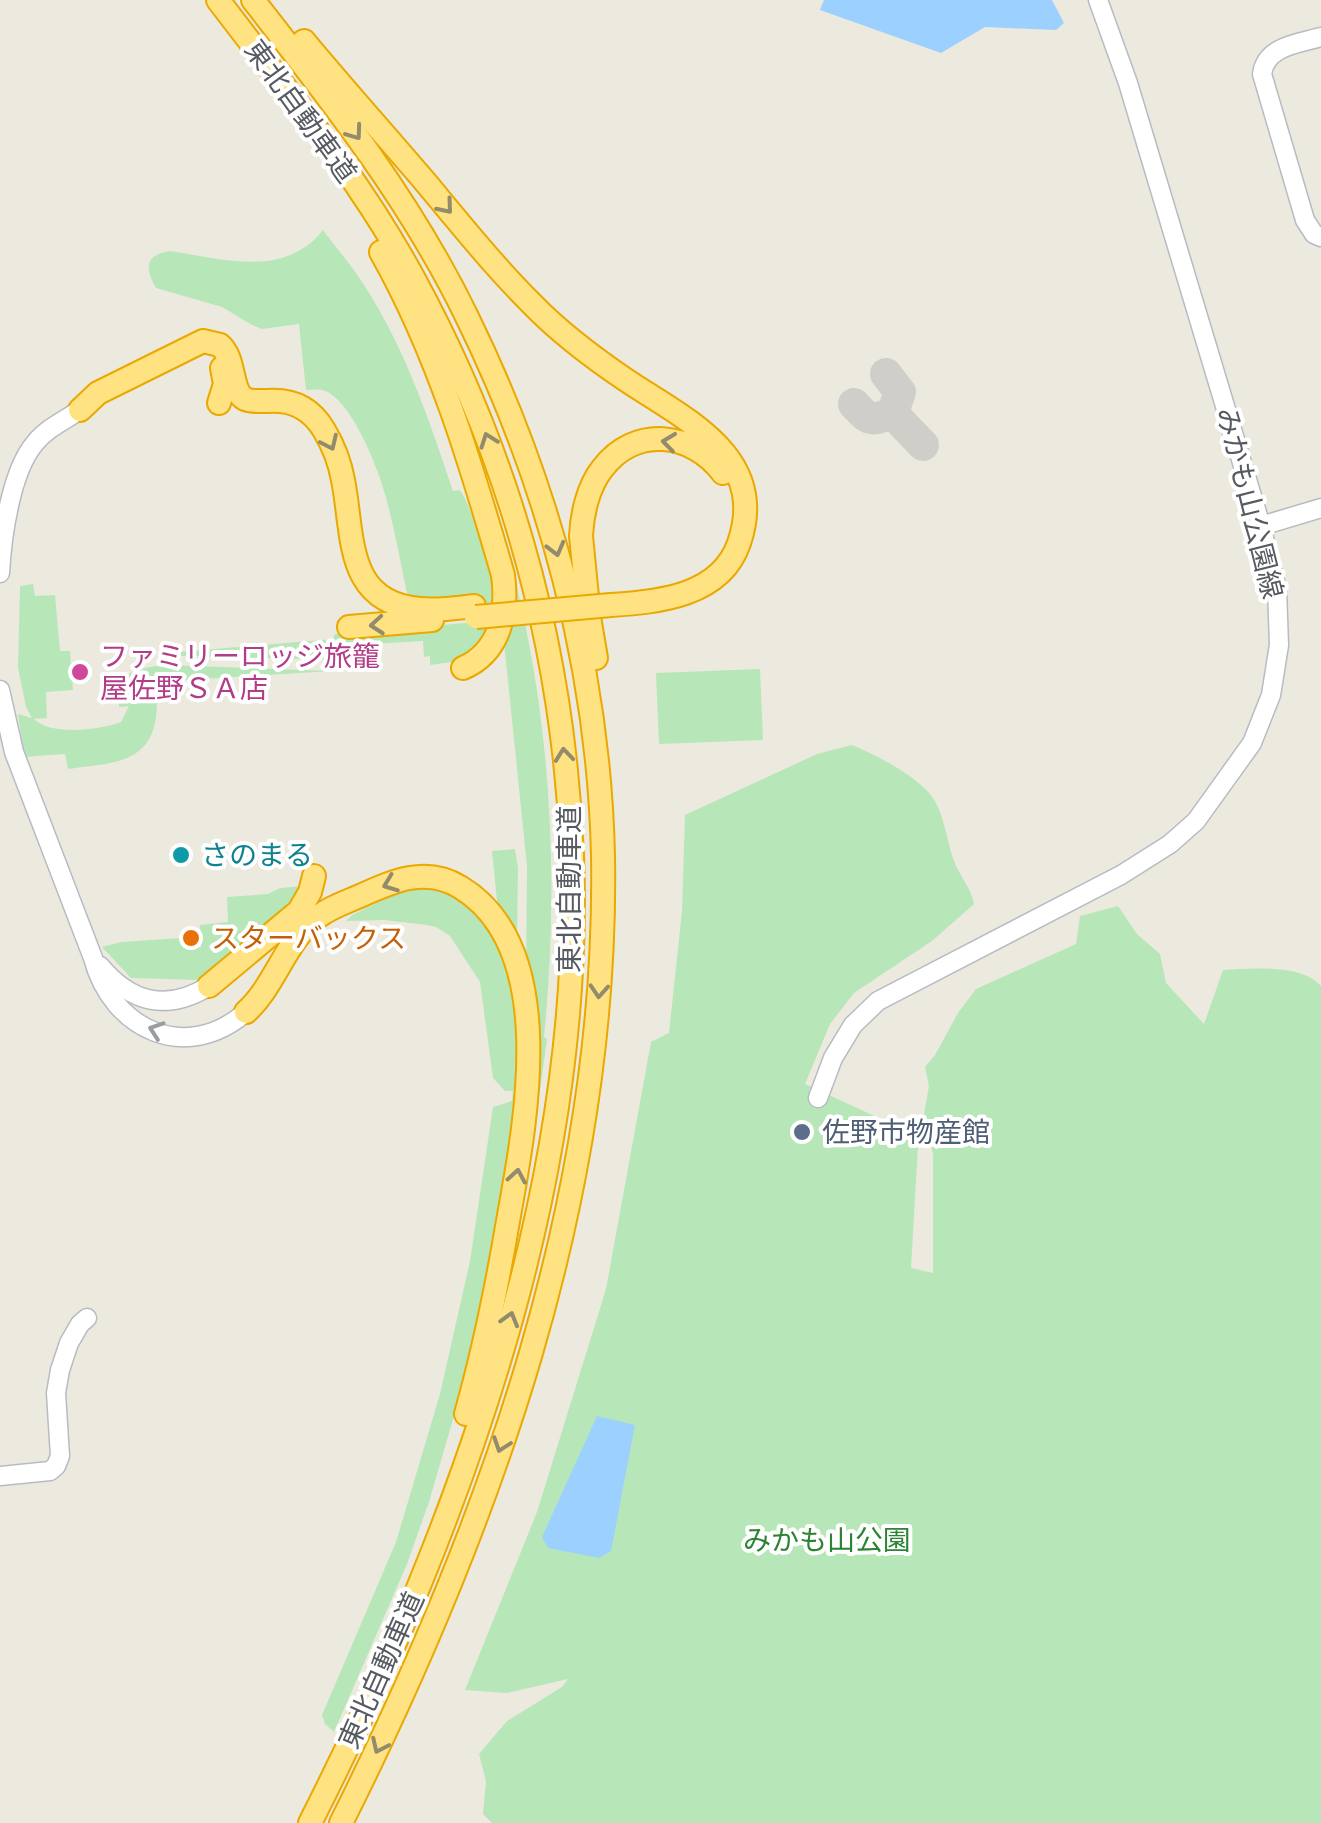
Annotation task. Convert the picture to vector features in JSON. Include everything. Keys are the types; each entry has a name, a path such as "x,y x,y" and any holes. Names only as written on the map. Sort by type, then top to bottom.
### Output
{"highway":[{"name":"東北自動車道","path":"218,0 317,129 364,198 413,278 487,436 519,528 544,622 557,698 572,858 570,988 551,1135 508,1328 461,1476 388,1660 310,1823"},
{"name":"東北自動車道","path":"253,0 363,143 414,220 465,312 514,423 548,520 583,670 598,784 602,852 599,990 580,1142 567,1213 536,1336 462,1551 412,1672 341,1823"},
{"path":"269,0 533,306 584,350 708,435 733,464 745,506 741,538 728,564 706,584 687,593 663,600 610,600 475,611 349,628"},
{"path":"317,129 330,171 390,269 420,329 463,444 503,575 504,620 498,635 476,662 463,668"},
{"path":"80,410 98,393 203,341 220,345 230,359 237,390 244,398 297,403 326,433 339,462 353,554 368,583 388,600 418,609 475,611"},
{"path":"80,410 196,355 212,358 223,370 225,384 219,403"},
{"path":"602,894 615,852 613,801 602,693 582,564 581,524 591,488 602,469 628,446 658,439 695,447 716,464 730,487 731,529 720,553 702,572 676,584 610,600"},
{"path":"210,986 299,910 314,876"},
{"path":"246,1012 270,983 290,946 314,919 402,878 415,876 453,882 488,911 510,945 528,1020 530,1051 524,1136 489,1322 434,1544"}],"main road":[{"name":"みかも山公園線","path":"818,1098 833,1058 853,1024 878,1000 1121,875 1196,822 1252,743 1270,695 1279,645 1277,589 1262,526 1128,83 1098,0"},
{"path":"1321,37 1269,55 1262,74 1306,220 1314,234 1321,237"},
{"path":"0,573 16,480 24,458 46,431 80,410"},
{"path":"1262,526 1321,508"},
{"path":"0,690 7,753 98,978 110,998 140,1024 178,1037 196,1038 217,1031 246,1012"},
{"path":"93,958 109,977 136,997 156,1002 193,996 210,986"},
{"path":"0,1476 50,1471 56,1466 60,1456 56,1392 60,1370 69,1344 87,1318"}],"green space":[{"path":"323,230 356,273 387,324 423,406 453,491 460,490 466,500 492,569 491,637 460,661 430,665 430,656 424,657 423,641 372,644 373,667 364,668 354,660 178,656 178,652 333,639 335,634 477,622 407,593 385,494 361,434 332,395 322,390 306,390 299,324 262,329 222,307 156,288 150,275 151,259 161,253 239,261 274,260 305,247"},
{"path":"480,465 508,553 534,672 543,732 551,854 544,1037 547,1039 513,1248 526,978 527,866 504,642"},
{"path":"33,584 35,596 55,595 60,651 70,651 73,690 46,692 47,718 34,719 52,728 89,729 121,722 129,706 119,707 119,683 128,674 144,668 163,665 333,671 135,683 136,701 157,701 150,737 131,756 68,769 65,754 24,757 18,714 32,718 18,668 20,586"},
{"path":"760,669 763,740 659,744 656,673"},
{"name":"みかも山公園","path":"852,745 898,768 929,792 974,904 932,941 854,993 830,1024 805,1084 881,1119 918,1146 911,1268 933,1273 933,1154 924,1114 929,1086 925,1067 976,989 1076,944 1080,916 1118,906 1137,934 1160,954 1166,983 1204,1024 1223,970 1289,971 1321,986 1321,1823 492,1823 483,1814 486,1781 479,1754 507,1721 562,1687 568,1679 507,1693 465,1690 537,1512 606,1289 651,1042 669,1033 682,911 685,815 817,754"},
{"path":"515,849 517,945 498,911 492,851"},
{"path":"303,886 291,906 218,969 198,980 131,978 102,947 181,938 183,948 201,947 200,925 228,922 227,897"},
{"path":"436,886 481,909 514,977 520,1083 498,1222 458,1402 407,1564 334,1732 322,1715 396,1542 440,1394 470,1261 493,1107 512,1101 513,1091 505,1091 493,1078 480,982 450,936 427,925 346,921 403,890"}],"water":[{"path":"824,0 1052,0 1064,23 1056,30 985,27 941,53 820,10"},
{"path":"597,1416 635,1425 611,1551 599,1558 548,1548 542,1537"}],"taxiway":[{"path":"886,374 900,392 896,417"},
{"path":"854,404 870,418 890,414 896,417 923,445"}],"place":[{"name":"ファミリーロッジ旅籠 屋佐野ＳＡ店","path":"80,672"},
{"name":"さのまる","path":"181,855"},
{"name":"スターバックス","path":"191,938"},
{"name":"佐野市物産館","path":"802,1132"}]}
